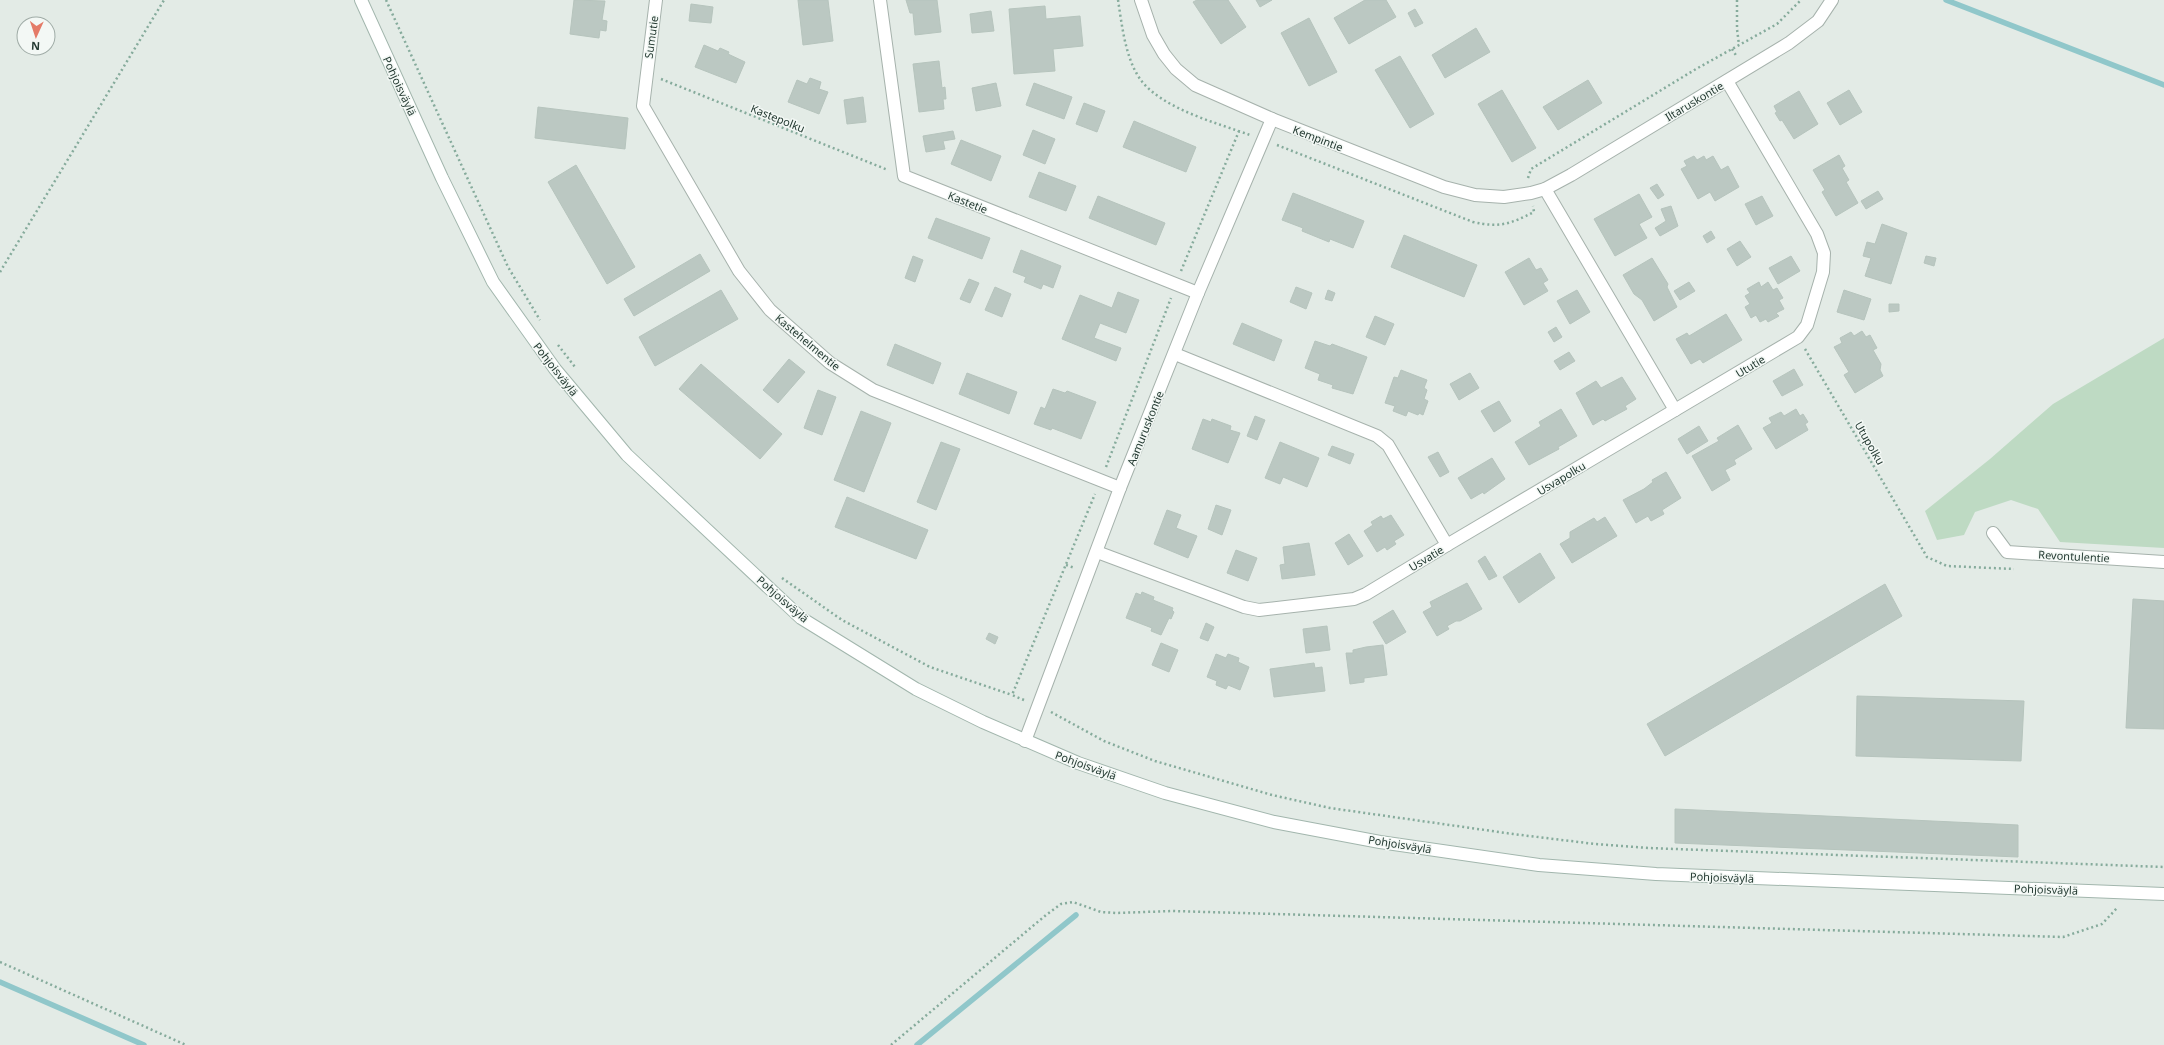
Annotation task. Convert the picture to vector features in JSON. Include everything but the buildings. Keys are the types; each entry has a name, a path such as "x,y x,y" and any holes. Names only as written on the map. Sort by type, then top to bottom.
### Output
{"street":[{"name":"Pohjoisväylä","path":"361,0 442,178 494,282 555,370 627,455 802,618 916,689 1025,741 1078,763 1165,793 1274,822 1380,842 1539,865 1656,874 2164,894"},
{"name":"Sumutie","path":"646,74 656,0"},
{"path":"880,0 904,176"},
{"name":"Kempintie","path":"1141,0 1152,35 1164,54 1176,69 1195,85 1272,119 1444,187 1482,196 1504,197 1530,193 1545,188"},
{"name":"Iltaruskontie","path":"1545,188 1571,175 1789,43 1818,21 1832,0"},
{"name":"Kastehelmentie","path":"646,74 643,106 739,271 770,310 830,363 873,390 1120,488"},
{"name":"Ututie","path":"1675,410 1798,337 1807,325 1823,272 1824,254 1817,234 1727,81"},
{"name":"Aamuruskontie","path":"1025,741 1120,488 1175,354 1198,293 1262,139 1272,119"},
{"name":"Kastetie","path":"904,176 1175,286 1198,293"},
{"path":"1545,188 1675,410"},
{"name":"Usvatie","path":"1097,552 1244,607 1259,610 1354,599 1366,594 1448,545 1388,445 1377,436 1175,354"},
{"name":"Usvapolku","path":"1448,545 1675,410"},
{"name":"Revontulentie","path":"1992,534 2007,552 2164,562"}],"path":[{"path":"0,272 164,0"},
{"path":"386,0 508,267 544,326"},
{"path":"1118,0 1129,55 1140,79 1156,95 1180,108 1473,222 1493,226 1512,224 1534,212 1528,177 1531,169 1739,45 1777,24 1801,0"},
{"path":"1737,0 1737,29 1739,45"},
{"name":"Kastepolku","path":"646,74 904,176"},
{"path":"1012,695 1101,480 1175,286 1239,131"},
{"name":"Utupolku","path":"1798,337 1927,557"},
{"path":"558,344 576,368"},
{"path":"779,575 842,620 930,667 1012,695 1038,706 1104,741 1155,761 1272,794 1330,808 1513,834 1595,844 1648,848 2164,867"},
{"path":"891,1045 1046,915 1061,904 1073,902 1101,912 1116,913 1173,911 2063,937 2102,924 2132,893"},
{"path":"0,962 186,1045"}],"green space":[{"path":"2164,338 2164,548 2060,542 2038,509 2011,500 1975,512 1964,535 1937,540 1925,511 1990,459 2053,404"}],"waterway":[{"path":"1946,0 2164,85"},
{"path":"917,1045 1076,915"},
{"path":"0,982 144,1045"}]}
